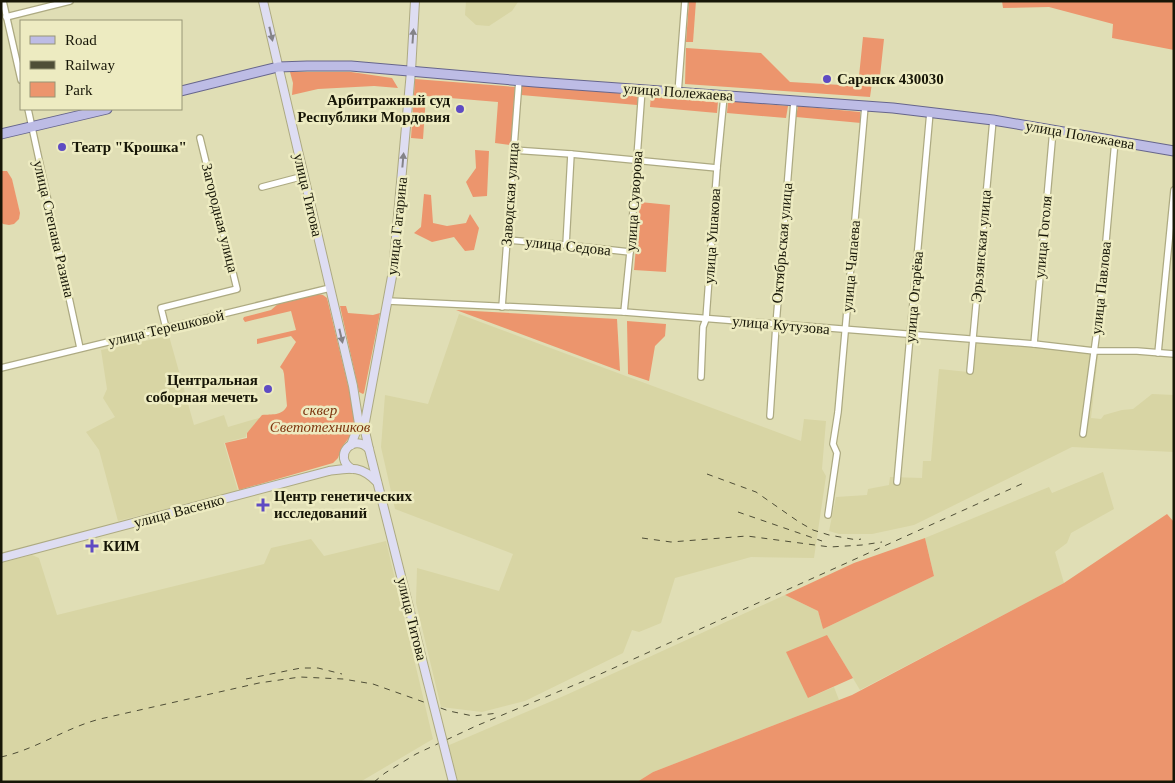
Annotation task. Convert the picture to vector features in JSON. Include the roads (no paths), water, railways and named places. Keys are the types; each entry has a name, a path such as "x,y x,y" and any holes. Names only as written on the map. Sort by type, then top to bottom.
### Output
{"main road":[{"name":"улица Титова","path":"263,1 354,389 359,424 351,445"},
{"name":"улица Гагарина","path":"370,453 365,431 393,270 416,1"},
{"name":"улица Полежаева","path":"182,91 278,67 351,66 930,112 993,120 1174,151"},
{"path":"1,134 103,110"},
{"path":"354,389 363,397 371,392"},
{"path":"358,430 367,412"},
{"path":"356,469 367,466 370,453 362,444 356,443 346,450 344,456 346,464 356,469 370,476 378,484"},
{"name":"улица Титова","path":"370,453 453,782"},
{"name":"улица Васенко","path":"328,471 338,464 344,456"},
{"name":"улица Васенко","path":"1,558 328,471 356,469"}],"street":[{"path":"2,1 20,76"},
{"path":"6,17 70,1"},
{"path":"678,93 685,1"},
{"name":"Заводская улица","path":"502,307 518,80"},
{"name":"улица Суворова","path":"624,312 642,89"},
{"name":"улица Ушакова","path":"700,377 724,96"},
{"name":"Октябрьская улица","path":"770,416 794,101"},
{"name":"улица Чапаева","path":"828,515 837,453 833,444 838,412 865,106"},
{"name":"улица Степана Разина","path":"28,110 80,348"},
{"name":"улица Огарёва","path":"897,482 930,112"},
{"name":"Эрьзянская улица","path":"970,371 993,120"},
{"name":"улица Гоголя","path":"1034,344 1052,130"},
{"name":"Загородная улица","path":"166,328 161,308 237,289 200,138"},
{"name":"улица Павлова","path":"1083,434 1101,298 1115,141"},
{"path":"513,150 717,168"},
{"path":"566,245 571,154"},
{"path":"262,187 304,176"},
{"path":"1158,353 1174,190"},
{"name":"улица Седова","path":"507,240 630,252"},
{"name":"улица Терешковой","path":"1,368 330,288"},
{"name":"улица Кутузова","path":"388,301 624,312 1034,344 1094,351 1137,351 1174,354"}],"railway":[{"path":"707,474 756,492 813,530 829,535 861,539"},
{"path":"374,782 416,754 476,726 596,676 1026,482"},
{"path":"738,512 822,541"},
{"path":"642,538 671,542 747,536 830,547 882,542"},
{"path":"246,679 301,668 318,668 342,674"},
{"path":"1,757 27,749 100,719 259,683 300,677 343,679 373,684 449,711 473,716 498,713"}],"place":[{"name":"Саранск 430030","path":"827,79"},
{"name":"Арбитражный суд Республики Мордовия","path":"460,109"},
{"name":"Театр \"Крошка\"","path":"62,147"},
{"name":"Центральная соборная мечеть","path":"268,389"},
{"name":"Центр генетических исследований","path":"263,505"},
{"name":"КИМ","path":"92,546"}],"park label":[{"name":"сквер Светотехников","path":"320,418"}]}
